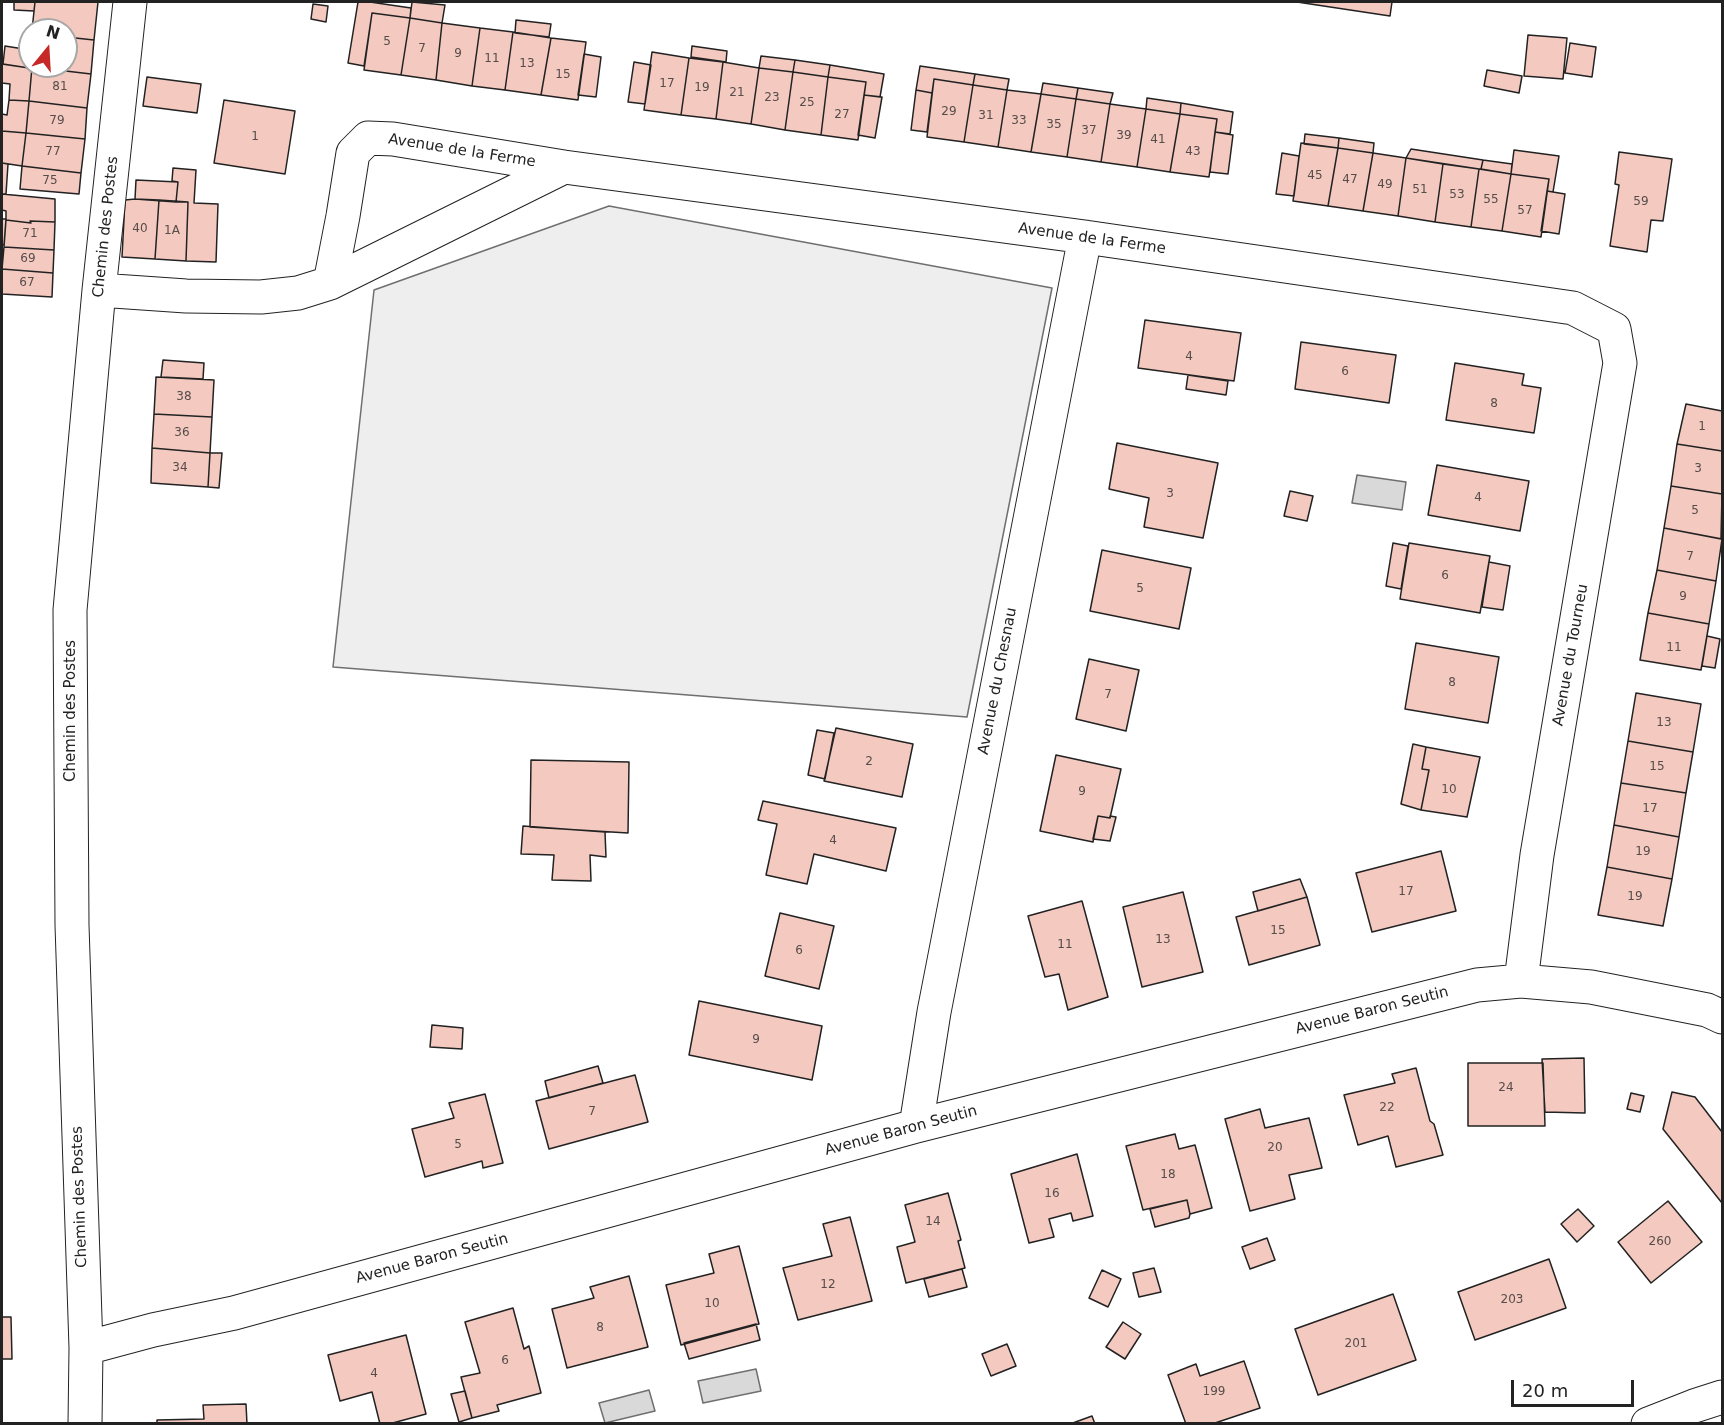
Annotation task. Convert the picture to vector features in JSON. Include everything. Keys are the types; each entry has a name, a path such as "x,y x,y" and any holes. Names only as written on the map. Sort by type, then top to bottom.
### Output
{"street":[{"name":"Chemin des Postes","path":"86,1424 86,1348 72,925 70,610 99,290 130,2"},
{"name":"Avenue de la Ferme","path":"330,283 353,153 368,138 393,139 564,166 1084,237 1573,308 1614,329"},
{"name":"Avenue de la Ferme","path":"99,290 186,296 261,297 298,293 330,283 564,166"},
{"name":"Avenue du Chesnau","path":"916,1126 934,1012 1084,237"},
{"name":"Avenue du Tourneu","path":"1521,981 1537,855 1620,363 1614,329"},
{"name":"Avenue Baron Seutin","path":"86,1348 153,1330 234,1313 916,1126 1477,985 1521,981 1591,987 1707,1010 1722,1017"},
{"path":"1648,1424 1722,1397"}],"shaded area":[{"path":"609,206 1052,288 967,717 333,667 374,290"},
{"path":"1357,475 1406,482 1402,510 1352,503"},
{"path":"756,1369 761,1391 703,1403 698,1381"},
{"path":"649,1390 655,1411 605,1423 599,1403"}],"building":[{"path":"14,2 35,2 34,11 14,10"},
{"path":"35,2 98,2 94,40 78,38 78,18 33,18"},
{"path":"358,2 411,8 410,18 372,13 364,66 348,63"},
{"path":"412,2 445,5 442,23 410,18"},
{"path":"1297,2 1392,2 1390,16"},
{"path":"313,4 328,6 326,22 311,19"},
{"path":"372,13 410,18 401,75 364,70"},
{"path":"410,18 442,23 436,80 401,75"},
{"path":"516,20 551,24 549,37 515,33"},
{"path":"442,23 480,28 472,86 436,80"},
{"path":"480,28 513,32 505,90 472,86"},
{"path":"513,32 551,38 541,95 505,90"},
{"path":"1528,35 1567,38 1563,79 1524,76"},
{"path":"78,38 94,40 91,74 78,72"},
{"path":"551,38 586,42 578,100 541,95"},
{"path":"1570,43 1596,47 1592,77 1565,73"},
{"path":"5,46 18,48 18,66 3,64"},
{"path":"692,46 727,51 726,62 691,57"},
{"path":"652,52 689,58 681,115 644,110"},
{"path":"584,54 601,57 596,97 578,95"},
{"path":"761,56 795,60 793,72 759,68"},
{"path":"689,58 723,62 716,119 681,115"},
{"path":"795,60 830,65 828,77 793,72"},
{"path":"634,62 651,65 645,104 628,102"},
{"path":"723,62 759,68 751,124 716,119"},
{"path":"2,64 18,66 18,78 31,78 29,101 9,100 10,84 2,83"},
{"path":"830,65 884,74 880,97 864,95 866,82 828,77"},
{"path":"920,66 975,74 973,85 934,79 932,93 916,90"},
{"path":"759,68 793,72 785,130 751,124"},
{"path":"1487,70 1522,76 1519,93 1484,86"},
{"path":"78,72 91,74 87,108 29,101 31,78 78,78"},
{"path":"793,72 828,77 821,135 785,130"},
{"path":"975,74 1009,79 1007,90 973,85"},
{"path":"147,77 201,84 197,113 143,106"},
{"path":"828,77 866,82 858,140 821,135"},
{"path":"934,79 973,85 964,142 927,137"},
{"path":"1043,83 1078,88 1076,99 1041,94"},
{"path":"973,85 1007,90 998,147 964,142"},
{"path":"1078,88 1113,93 1110,104 1076,99"},
{"path":"916,90 932,93 927,132 911,130"},
{"path":"1007,90 1041,94 1031,152 998,147"},
{"path":"1041,94 1076,99 1067,157 1031,152"},
{"path":"864,95 882,97 875,138 858,135"},
{"path":"1147,98 1181,103 1180,114 1146,109"},
{"path":"1076,99 1110,104 1101,162 1067,157"},
{"path":"9,100 29,101 26,133 2,131 2,114 7,115"},
{"path":"224,100 295,111 285,174 214,163"},
{"path":"29,101 87,108 85,139 26,133"},
{"path":"1181,103 1233,112 1230,134 1215,132 1217,119 1180,114"},
{"path":"1110,104 1146,109 1137,167 1101,162"},
{"path":"1146,109 1180,114 1170,172 1137,167"},
{"path":"1180,114 1217,119 1209,177 1170,172"},
{"path":"2,131 26,133 22,166 2,163"},
{"path":"1215,132 1233,135 1228,174 1210,172"},
{"path":"26,133 85,139 81,173 22,166"},
{"path":"1305,134 1339,138 1338,148 1304,144"},
{"path":"1339,138 1374,143 1373,153 1338,148"},
{"path":"1301,143 1338,148 1328,206 1293,201"},
{"path":"1338,148 1373,153 1363,211 1328,206"},
{"path":"1411,149 1483,160 1481,169 1479,169 1406,158"},
{"path":"1514,150 1559,156 1553,192 1547,191 1549,179 1511,174"},
{"path":"1619,152 1672,159 1663,221 1651,220 1647,252 1610,246 1619,185 1615,184"},
{"path":"1282,153 1299,156 1294,196 1276,194"},
{"path":"1373,153 1406,158 1398,216 1363,211"},
{"path":"1406,158 1443,164 1435,222 1398,216"},
{"path":"1483,160 1512,164 1511,174 1481,169"},
{"path":"2,163 8,164 6,194 2,194"},
{"path":"1443,164 1479,169 1471,227 1435,222"},
{"path":"22,166 81,173 79,194 20,189"},
{"path":"173,168 196,170 194,203 218,204 216,262 186,261 188,202 176,202 178,182 172,181"},
{"path":"1479,169 1511,174 1502,231 1471,227"},
{"path":"1511,174 1549,179 1541,237 1502,231"},
{"path":"136,180 178,182 176,202 135,199"},
{"path":"1547,191 1565,194 1559,234 1541,231"},
{"path":"2,194 55,199 55,222 30,221 31,223 6,220 6,211 2,210"},
{"path":"125,200 159,200 155,259 122,257"},
{"path":"159,200 188,202 186,261 155,259"},
{"path":"2,219 6,219 4,245 2,245"},
{"path":"6,220 31,223 30,221 55,222 54,250 4,247"},
{"path":"4,247 54,250 53,273 2,269"},
{"path":"2,269 53,273 52,297 2,294"},
{"path":"1145,320 1241,333 1234,381 1138,368"},
{"path":"1301,342 1396,355 1389,403 1295,389"},
{"path":"163,360 204,363 203,379 161,377"},
{"path":"1455,363 1524,374 1522,385 1541,388 1534,433 1446,420"},
{"path":"1188,375 1228,381 1226,395 1186,389"},
{"path":"156,377 214,380 212,417 154,414"},
{"path":"1686,404 1722,411 1722,451 1677,444"},
{"path":"154,414 212,417 210,453 152,448"},
{"path":"1117,443 1218,463 1203,538 1144,527 1149,498 1109,489"},
{"path":"1677,444 1722,451 1722,494 1671,486"},
{"path":"152,448 210,453 208,487 151,483"},
{"path":"210,453 222,453 219,488 208,487"},
{"path":"1437,465 1529,481 1520,531 1428,515"},
{"path":"1671,486 1722,494 1721,539 1664,528"},
{"path":"1290,491 1313,496 1307,521 1284,516"},
{"path":"1664,528 1722,539 1716,581 1657,570"},
{"path":"1393,543 1408,546 1401,589 1386,586"},
{"path":"1409,543 1490,556 1480,613 1400,599"},
{"path":"1102,550 1191,568 1179,629 1090,611"},
{"path":"1489,562 1510,566 1503,610 1482,607"},
{"path":"1657,570 1716,581 1709,624 1648,613"},
{"path":"1648,613 1709,624 1701,670 1640,660"},
{"path":"1707,636 1720,639 1715,668 1702,666"},
{"path":"1416,643 1499,657 1488,723 1405,709"},
{"path":"1089,659 1139,670 1126,731 1076,719"},
{"path":"1636,693 1701,704 1693,752 1628,741"},
{"path":"836,728 913,744 902,797 824,781"},
{"path":"817,730 834,733 825,779 808,775"},
{"path":"1628,741 1693,752 1686,793 1621,783"},
{"path":"1413,744 1426,747 1422,769 1429,770 1421,810 1401,804"},
{"path":"1426,747 1480,757 1467,817 1421,810 1429,770 1422,769"},
{"path":"1056,755 1121,769 1110,818 1098,816 1093,842 1040,831"},
{"path":"531,760 629,762 628,833 530,827"},
{"path":"1621,783 1686,793 1679,837 1614,825"},
{"path":"763,801 896,828 886,871 814,854 807,884 766,875 777,824 758,820"},
{"path":"1098,816 1116,817 1110,841 1093,839"},
{"path":"1614,825 1679,837 1672,879 1607,867"},
{"path":"523,826 605,832 606,857 590,855 591,881 552,880 554,855 521,854"},
{"path":"1441,851 1456,911 1372,932 1356,873"},
{"path":"1607,867 1672,879 1663,926 1598,915"},
{"path":"1300,879 1307,897 1258,911 1253,892"},
{"path":"1183,892 1203,972 1142,987 1123,907"},
{"path":"1307,897 1320,945 1249,965 1236,917"},
{"path":"1082,901 1108,997 1068,1010 1059,974 1045,977 1028,916"},
{"path":"780,913 834,926 819,989 765,976"},
{"path":"699,1001 822,1026 812,1080 689,1055"},
{"path":"432,1025 463,1028 462,1049 430,1047"},
{"path":"1584,1058 1585,1113 1545,1112 1542,1059"},
{"path":"1468,1063 1543,1063 1545,1126 1468,1126"},
{"path":"598,1066 603,1083 549,1098 545,1081"},
{"path":"1416,1068 1430,1121 1434,1124 1443,1155 1396,1167 1388,1136 1358,1145 1344,1095 1395,1083 1392,1074"},
{"path":"635,1075 648,1122 549,1149 536,1101"},
{"path":"1672,1092 1695,1097 1722,1132 1722,1203 1663,1129"},
{"path":"1631,1093 1644,1096 1640,1112 1627,1109"},
{"path":"485,1094 503,1163 483,1168 482,1161 425,1177 412,1129 454,1118 449,1103"},
{"path":"1260,1109 1265,1128 1309,1118 1322,1168 1289,1175 1295,1199 1250,1211 1225,1119"},
{"path":"1175,1134 1179,1149 1195,1145 1212,1208 1190,1214 1187,1200 1143,1210 1126,1146"},
{"path":"1077,1154 1093,1216 1073,1221 1071,1213 1049,1219 1054,1237 1029,1243 1011,1174"},
{"path":"948,1193 961,1240 958,1241 965,1268 906,1283 897,1247 915,1242 905,1205"},
{"path":"1187,1200 1189,1218 1155,1227 1150,1209"},
{"path":"1668,1201 1702,1242 1651,1283 1618,1242"},
{"path":"1578,1209 1594,1226 1577,1242 1561,1224"},
{"path":"850,1217 872,1301 798,1320 783,1268 832,1256 823,1224"},
{"path":"1267,1238 1275,1260 1250,1269 1242,1247"},
{"path":"739,1246 759,1324 681,1345 666,1285 714,1273 709,1254"},
{"path":"1549,1259 1566,1308 1475,1340 1458,1292"},
{"path":"1154,1268 1161,1292 1139,1297 1133,1273"},
{"path":"962,1269 967,1287 929,1297 924,1279"},
{"path":"1102,1270 1121,1279 1108,1307 1089,1298"},
{"path":"629,1276 648,1347 567,1368 552,1309 594,1298 590,1287"},
{"path":"1393,1294 1416,1360 1318,1395 1295,1329"},
{"path":"513,1308 524,1349 529,1346 541,1393 497,1405 499,1411 472,1418 461,1377 480,1373 465,1322"},
{"path":"2,1317 11,1317 12,1359 2,1359"},
{"path":"1123,1322 1141,1334 1125,1359 1106,1347"},
{"path":"756,1324 760,1340 689,1359 684,1343"},
{"path":"406,1335 426,1414 389,1424 380,1424 372,1392 340,1401 328,1355"},
{"path":"1007,1344 1016,1366 991,1376 982,1354"},
{"path":"1244,1361 1260,1408 1212,1424 1186,1424 1168,1375 1196,1364 1200,1376"},
{"path":"465,1391 472,1418 459,1422 451,1394"},
{"path":"246,1404 247,1424 157,1424 157,1420 204,1419 203,1405"},
{"path":"1092,1416 1095,1424 1070,1424"}]}
